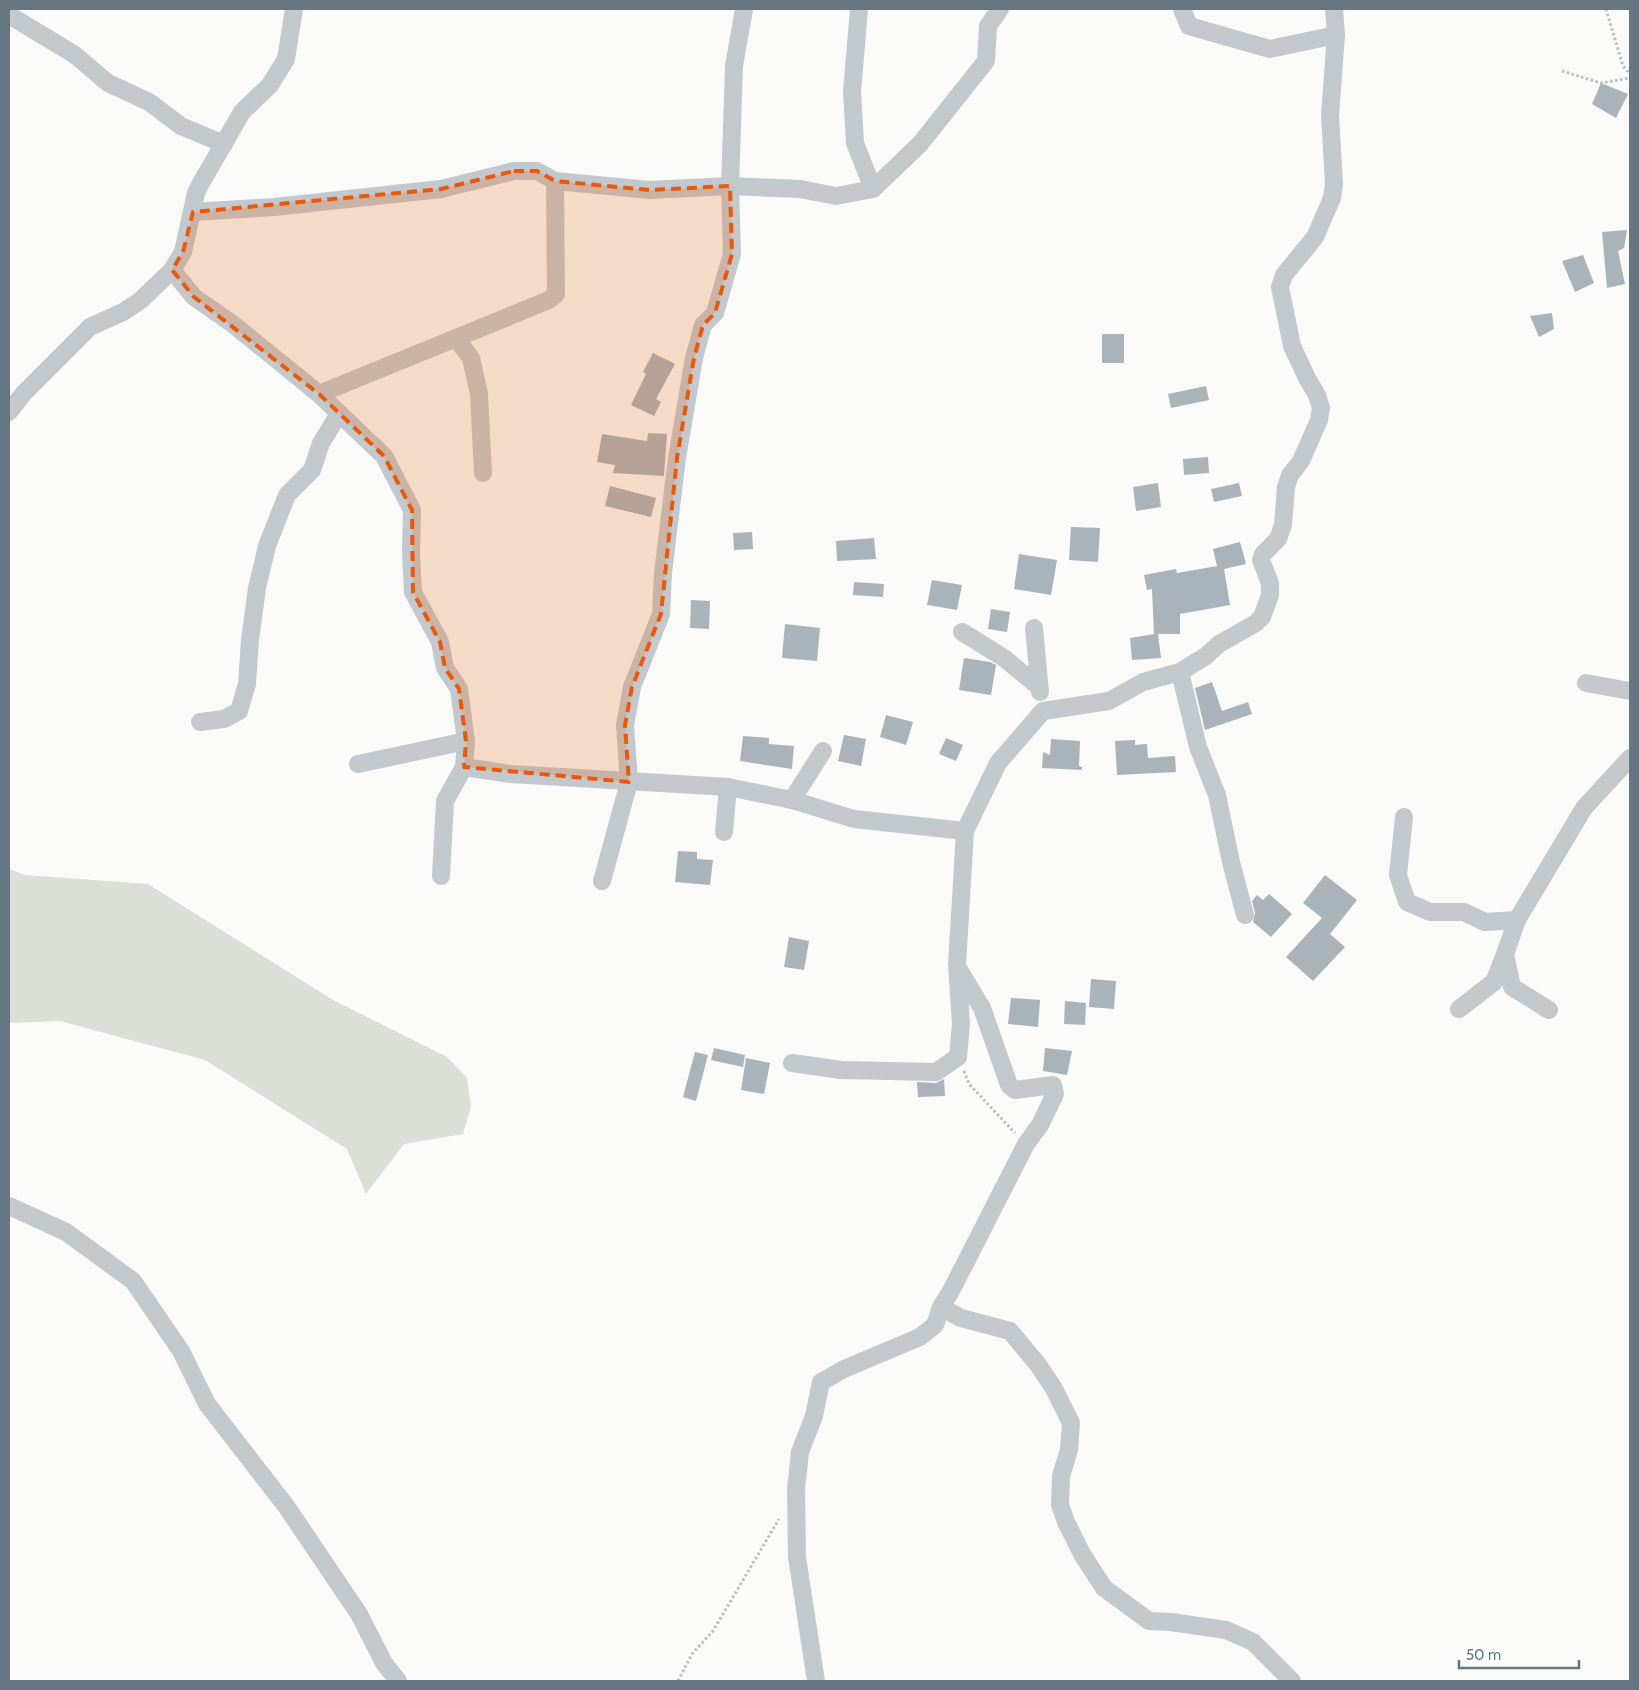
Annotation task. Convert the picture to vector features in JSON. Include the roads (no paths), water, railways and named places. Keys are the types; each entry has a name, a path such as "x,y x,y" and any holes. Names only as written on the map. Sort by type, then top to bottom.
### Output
{"street":[{"path":"9,412 24,393 90,327 123,312 141,300 172,270 183,252 196,193 242,112 270,85 286,59 294,9"},
{"path":"602,881 630,782 625,726 632,687 662,614 663,573 677,458 694,358 703,325 715,313 732,254 730,186 734,66 744,9"},
{"path":"859,9 852,92 855,143 873,189"},
{"path":"193,212 274,208 441,189 514,171 538,171 555,181 650,190 730,186 800,189 836,196 873,189 920,144 986,61 988,26 1000,9"},
{"path":"1182,9 1189,26 1270,49 1336,34"},
{"path":"792,1063 841,1070 936,1072 958,1057 961,1024 957,965 965,831 998,763 1038,714 1054,708 1109,701 1143,682 1180,672 1206,656 1219,644 1256,624 1262,617 1270,594 1270,583 1261,560 1263,554 1278,539 1281,532 1286,487 1290,475 1301,461 1319,420 1321,408 1317,395 1292,346 1280,287 1284,276 1315,237 1332,198 1334,184 1330,115 1336,34 1334,9"},
{"path":"9,14 75,55 108,83 148,102 181,126 224,144"},
{"path":"319,394 456,338 556,294 555,181"},
{"path":"172,270 194,297 234,325 319,394 384,456 412,510 413,592 440,642 445,668 459,688 466,741 464,767 445,801 441,876"},
{"path":"456,338 471,358 479,394 483,473"},
{"path":"200,722 224,719 239,711 247,684 257,588 267,546 287,495 312,470 321,443 339,414"},
{"path":"1034,628 1038,686 1041,698 1054,708"},
{"path":"962,632 1004,658 1038,686"},
{"path":"1180,672 1198,747 1217,795 1231,862 1245,915"},
{"path":"1586,683 1630,691"},
{"path":"358,764 466,741"},
{"path":"792,800 823,751"},
{"path":"1459,1010 1494,982 1518,920 1584,808 1630,758"},
{"path":"464,767 511,774 728,787 792,800 854,819 965,831"},
{"path":"724,832 728,787"},
{"path":"1404,817 1398,875 1407,902 1430,912 1464,912 1485,922 1518,920"},
{"path":"1505,954 1512,987 1549,1010"},
{"path":"816,1681 797,1557 796,1490 800,1452 814,1416 821,1382 844,1369 920,1337 935,1325 940,1307 951,1291 1026,1144 1040,1125 1056,1094 1053,1086 1015,1090 1009,1085 982,1008 957,965"},
{"path":"9,1206 66,1232 133,1281 181,1351 207,1404 286,1506 359,1614 384,1663 398,1681"},
{"path":"940,1307 961,1318 1010,1331 1039,1366 1052,1387 1071,1423 1068,1450 1061,1476 1060,1505 1082,1554 1104,1588 1149,1621 1171,1622 1226,1630 1253,1642 1292,1681"}]}
